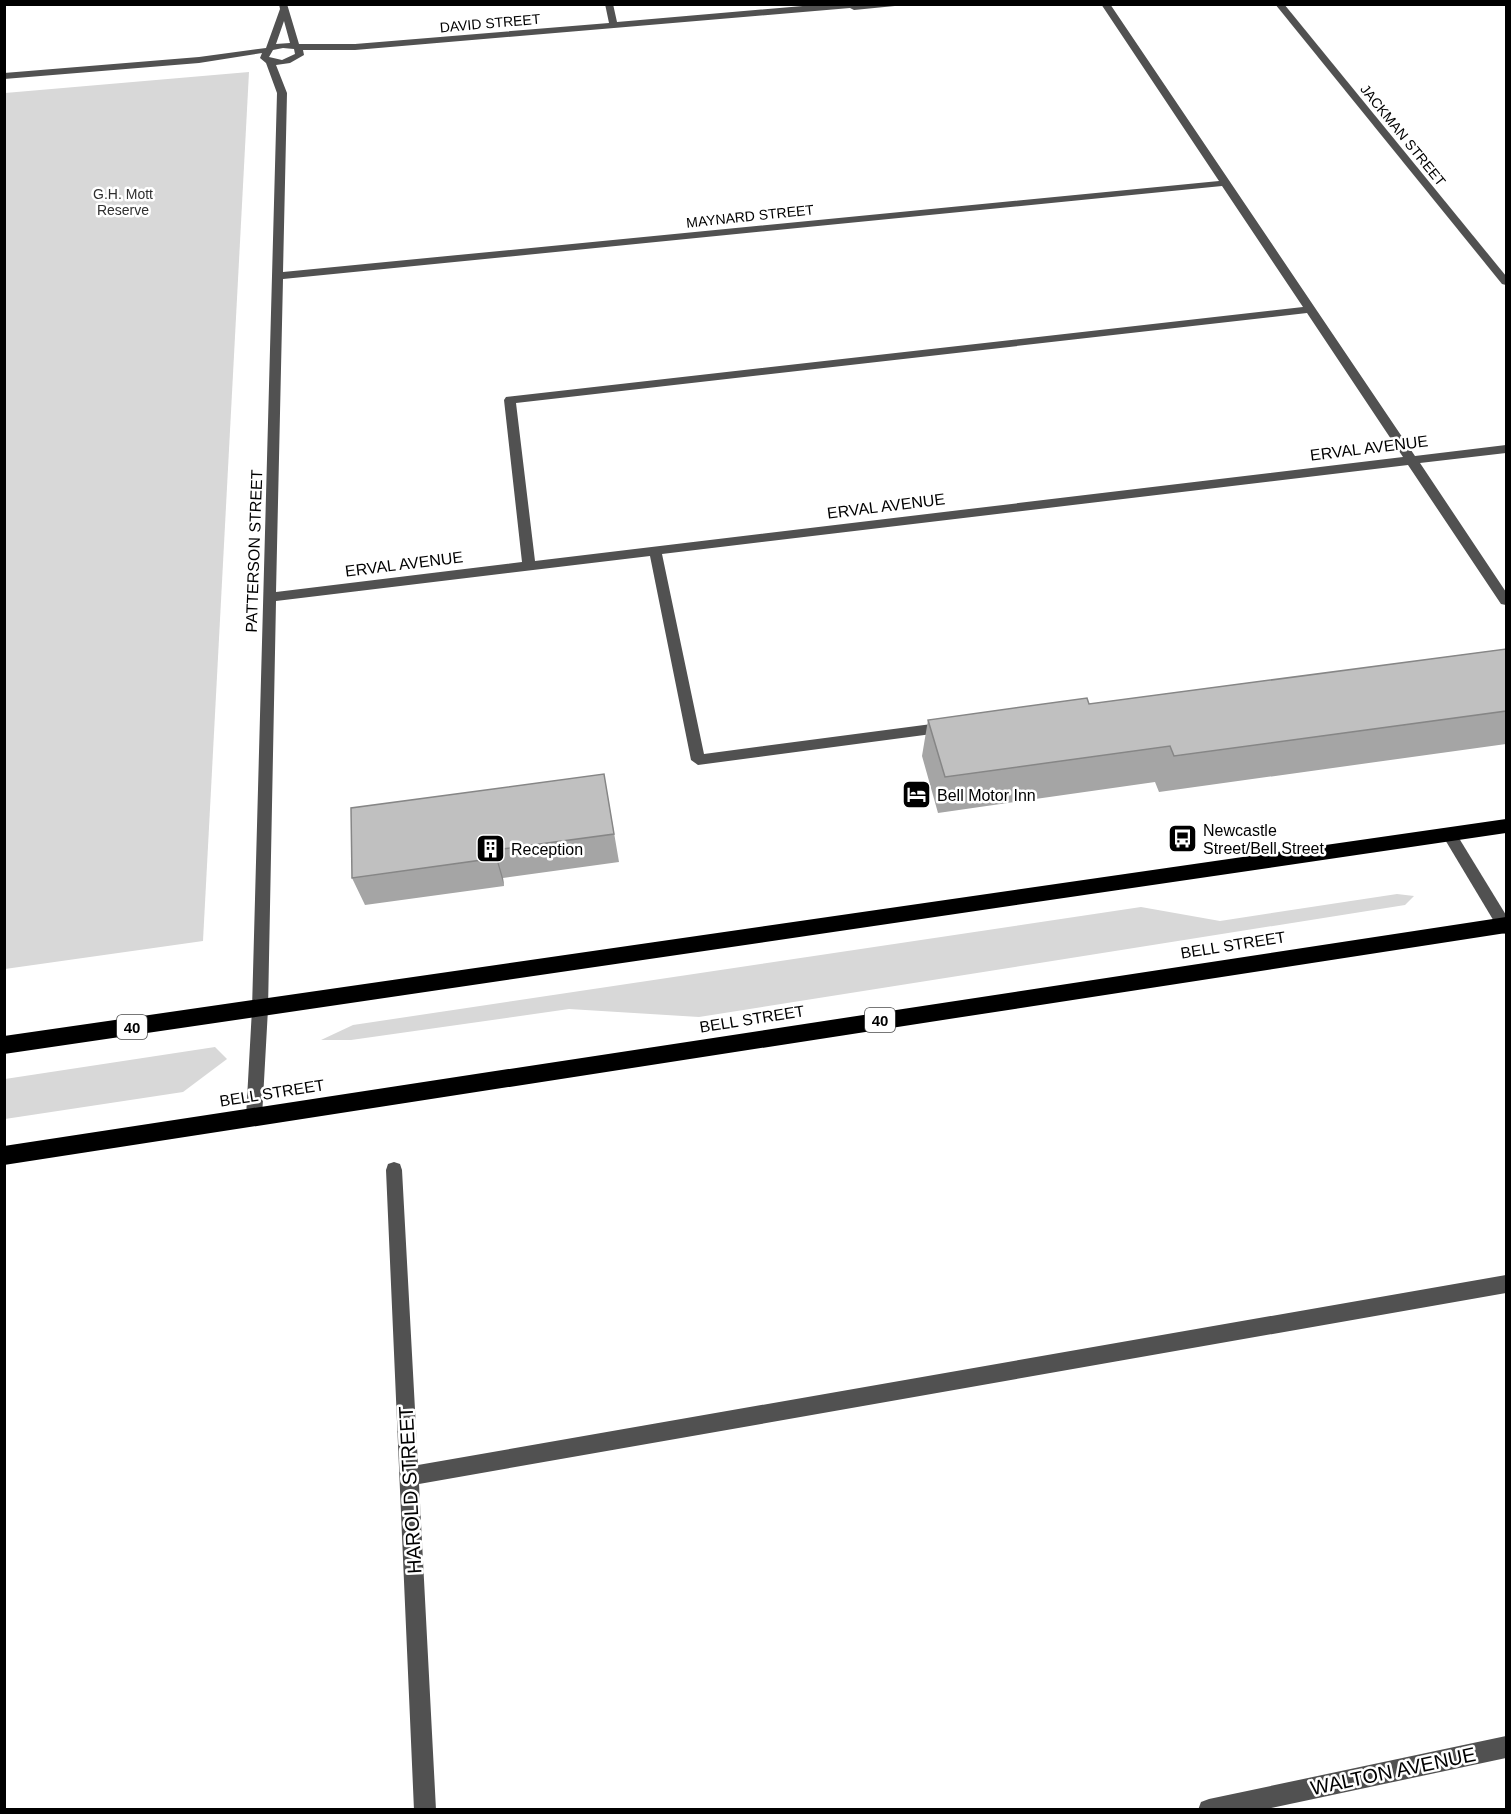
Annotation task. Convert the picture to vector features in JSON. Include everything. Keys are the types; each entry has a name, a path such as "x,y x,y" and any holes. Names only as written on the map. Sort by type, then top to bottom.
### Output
{"highway":[{"name":"40","path":"4,1045 1506,825"},
{"name":"BELL STREET","path":"4,1156 1506,926"}],"street":[{"path":"609,4 614,26"},
{"name":"DAVID STREET","path":"842,7 862,4"},
{"name":"DAVID STREET","path":"294,60 355,47 842,7 911,4"},
{"path":"1105,4 1413,459 1506,601"},
{"name":"JACKMAN STREET","path":"1279,4 1506,282"},
{"path":"269,55 283,8"},
{"path":"283,8 294,60"},
{"path":"269,55 283,45 294,60"},
{"path":"4,76 269,55 294,60"},
{"name":"PATTERSON STREET","path":"269,55 282,93"},
{"name":"PATTERSON STREET","path":"254,1117 260,1009 282,93 294,60"},
{"name":"MAYNARD STREET","path":"279,276 1224,183"},
{"path":"530,566 510,400 1311,309"},
{"name":"ERVAL AVENUE","path":"270,597 1506,449"},
{"path":"655,550 698,760 959,725"},
{"path":"1449,834 1506,926"},
{"name":"HAROLD STREET","path":"394,1170 425,1809"},
{"path":"409,1476 1506,1284"},
{"name":"WALTON AVENUE","path":"1209,1809 1506,1747"}],"green space":[{"name":"G.H. Mott Reserve","path":"249,72 203,941 5,969 5,93"},
{"path":"1397,894 1414,896 1405,905 699,1017 569,1009 351,1040 321,1040 353,1025 1141,907 1220,921"},
{"path":"215,1047 227,1059 183,1092 5,1119 5,1079"}],"building":[{"path":"1506,649 1506,711 1174,756 1170,746 945,777 928,720 1087,698 1089,704"},
{"path":"604,774 614,834 495,850 496,858 352,878 351,808"}],"place":[{"name":"Bell Motor Inn","path":"916,795"},
{"name":"Newcastle Street/Bell Street","path":"1182,839"},
{"name":"Reception","path":"490,849"}]}
